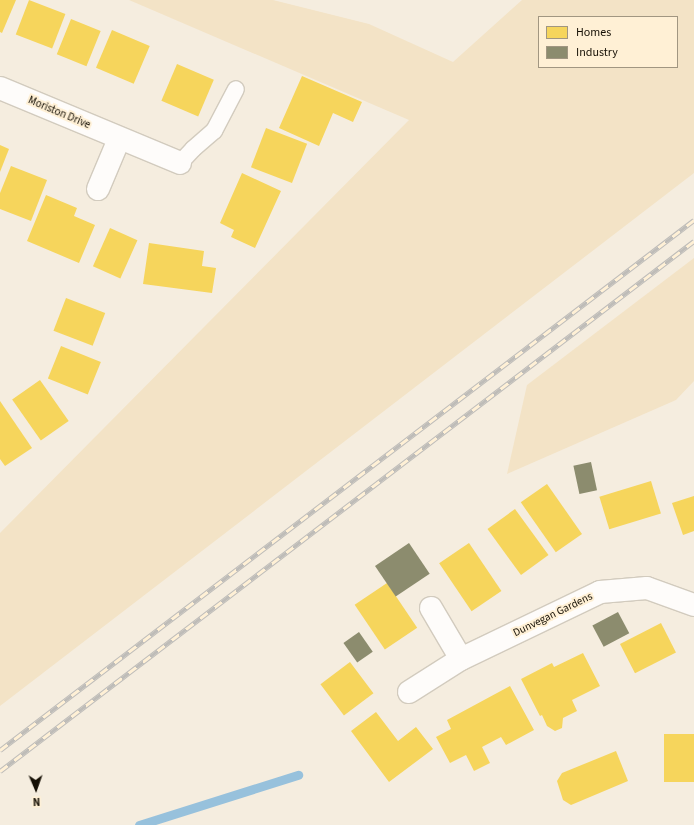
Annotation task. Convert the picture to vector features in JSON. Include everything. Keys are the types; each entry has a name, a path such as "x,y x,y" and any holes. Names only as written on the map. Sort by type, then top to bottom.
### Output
{"street":[{"name":"Moriston Drive","path":"0,88 119,139 180,163"},
{"path":"98,189 119,139"},
{"name":"Dunvegan Gardens","path":"409,692 461,658 600,592 647,588 694,605"},
{"path":"431,608 461,658"}],"lane":[{"path":"180,163 214,131 236,89"}],"shaded area":[{"path":"129,0 273,0 369,24 453,62 522,0 694,0 694,173 0,706 0,533 409,120"},
{"path":"694,258 694,381 676,400 507,474 527,385"}],"building: Homes":[{"path":"0,0 16,0 2,33 0,32"},
{"path":"29,0 65,14 52,49 16,35"},
{"path":"71,19 101,31 86,66 57,54"},
{"path":"112,30 150,46 134,84 96,68"},
{"path":"177,64 214,80 198,116 161,101"},
{"path":"302,76 362,102 353,122 333,113 319,146 279,128"},
{"path":"266,128 307,144 292,183 251,167"},
{"path":"0,145 9,149 0,172"},
{"path":"11,166 47,180 31,221 0,209 0,193"},
{"path":"242,173 281,191 255,248 231,237 234,230 220,223"},
{"path":"46,195 77,208 74,216 95,225 79,263 27,241"},
{"path":"110,228 137,240 120,279 93,266"},
{"path":"149,243 204,251 202,266 216,268 212,293 143,284"},
{"path":"66,298 105,313 93,346 53,331"},
{"path":"61,346 101,362 88,395 48,378"},
{"path":"40,380 69,421 41,440 12,400"},
{"path":"0,401 32,448 5,466 0,459"},
{"path":"651,481 661,514 609,529 599,497"},
{"path":"547,484 582,534 556,552 521,502"},
{"path":"694,496 694,531 683,535 672,503"},
{"path":"515,509 549,555 521,575 487,529"},
{"path":"469,543 501,591 472,611 439,563"},
{"path":"387,583 417,628 385,650 355,605"},
{"path":"661,623 676,652 635,673 620,644"},
{"path":"583,653 600,686 572,700 577,711 563,718 562,728 555,731 547,726 542,715 540,716 521,679 552,663 554,667"},
{"path":"350,662 373,693 344,715 320,684"},
{"path":"510,686 534,730 506,745 501,737 482,747 490,763 474,771 466,755 450,763 436,737 451,729 447,720"},
{"path":"376,712 398,741 416,727 433,749 389,782 351,731"},
{"path":"664,734 694,734 694,782 664,782"},
{"path":"616,751 628,781 571,805 563,800 557,781 562,773"}],"building: Industry":[{"path":"591,462 597,490 579,494 573,466"},
{"path":"409,543 430,574 396,597 375,566"},
{"path":"618,612 629,633 604,647 592,626"},
{"path":"359,632 373,652 357,663 343,643"}],"waterway":[{"path":"139,825 298,775"}],"railway":[{"path":"0,750 694,220"},
{"path":"0,771 694,241"}]}
